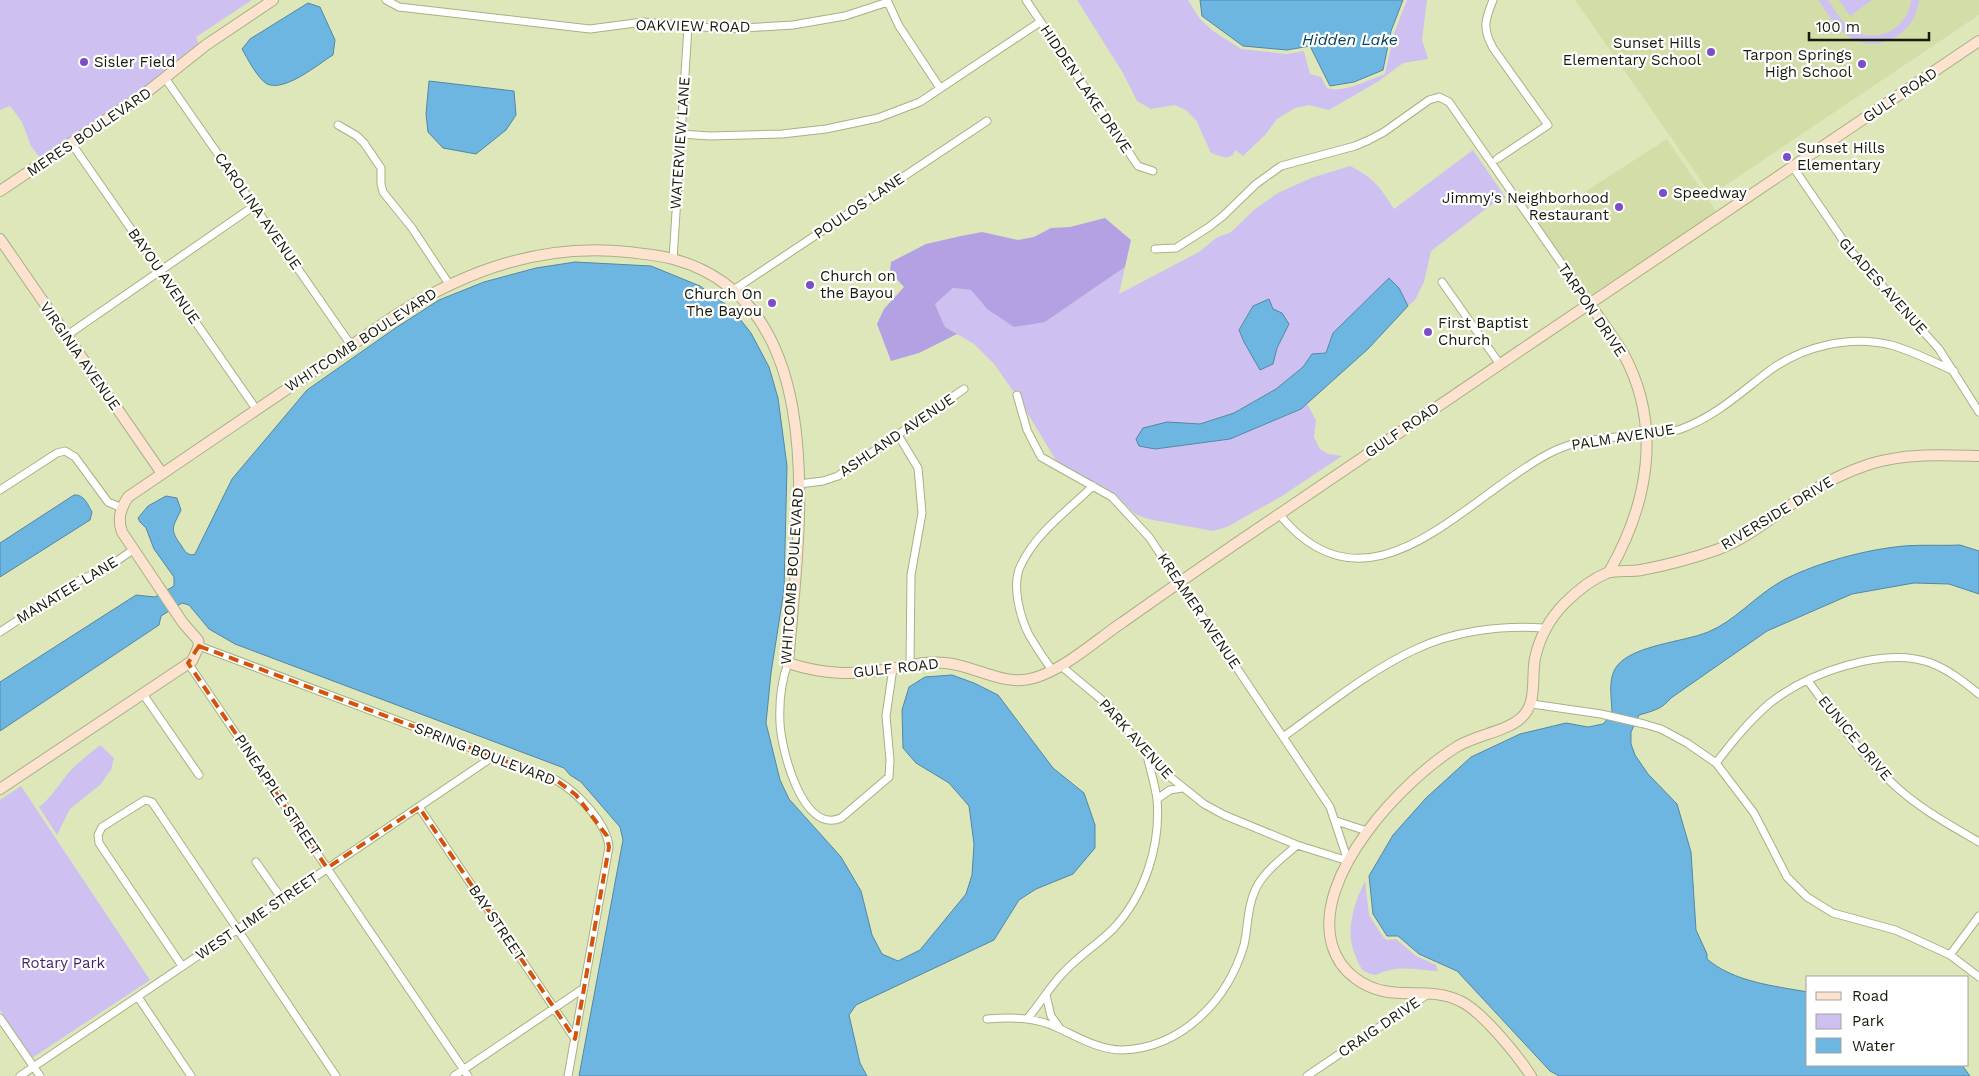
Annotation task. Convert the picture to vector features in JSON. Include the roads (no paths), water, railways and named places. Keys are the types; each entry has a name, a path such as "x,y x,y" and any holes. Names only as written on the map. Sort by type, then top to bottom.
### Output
{"street":[{"name":"MERES BOULEVARD","path":"0,192 72,144 165,78 206,45 273,0"},
{"name":"OAKVIEW ROAD","path":"386,0 391,5 399,7 594,29 643,22 727,29 793,25 845,16 887,1"},
{"name":"HIDDEN LAKE DRIVE","path":"1026,0 1138,166 1153,171"},
{"path":"1493,0 1486,20 1488,37 1548,125 1497,159"},
{"path":"887,1 899,26 940,88"},
{"path":"680,134 735,136 782,134 826,129 878,118 911,106 1040,22"},
{"name":"WATERVIEW LANE","path":"673,259 688,27"},
{"name":"GULF ROAD","path":"788,663 832,674 860,673 930,662 953,664 999,678 1019,680 1035,678 1056,668 1499,363 1979,41"},
{"name":"CAROLINA AVENUE","path":"165,78 351,345"},
{"name":"TARPON DRIVE","path":"1155,249 1176,248 1209,227 1256,184 1281,166 1355,146 1373,138 1429,100 1439,98 1449,102 1616,342 1630,368 1641,401 1646,435 1646,464 1642,493 1630,531 1609,572"},
{"name":"POULOS LANE","path":"732,291 986,121"},
{"path":"338,125 357,136 364,143 381,168 383,192 412,228 449,284"},
{"name":"BAYOU AVENUE","path":"72,144 256,409"},
{"name":"GLADES AVENUE","path":"1793,167 1849,249 1932,339 1979,412"},
{"path":"66,336 254,206"},
{"name":"VIRGINIA AVENUE","path":"0,239 162,472"},
{"name":"WHITCOMB BOULEVARD","path":"122,508 131,494 162,472 403,310 449,284 489,268 556,253 598,250 673,259 701,270 732,291 748,306 764,328 780,359 792,411 798,453 799,484 798,528 788,663 781,686 780,724 790,773 808,806 821,818 838,820 889,777 889,746 886,716 893,668"},
{"path":"1442,282 1499,363"},
{"name":"PALM AVENUE","path":"1279,514 1301,538 1331,554 1353,558 1377,557 1421,541 1512,476 1559,448 1574,442 1593,439 1671,432 1703,419 1736,399 1788,359 1808,350 1833,344 1861,342 1890,345 1915,353 1954,371"},
{"name":"ASHLAND AVENUE","path":"799,484 823,482 835,477 964,389"},
{"name":"KREAMER AVENUE","path":"1017,395 1027,430 1041,457 1112,497 1128,512 1149,537 1330,807 1348,861"},
{"path":"898,435 918,468 922,512 911,575 910,664"},
{"path":"0,490 57,453 67,452 76,459 108,502 122,508 119,517 121,529 200,646 194,658 188,663 0,789"},
{"name":"RIVERSIDE DRIVE","path":"1532,704 1535,660 1544,628 1574,594 1609,572 1633,571 1663,566 1722,548 1759,528 1800,498 1821,486 1870,464 1897,457 1933,455 1979,456"},
{"name":"PARK AVENUE","path":"1093,486 1041,536 1021,564 1018,574 1019,609 1030,636 1056,668 1109,706 1147,754 1182,788 1204,804 1224,815 1297,845 1348,861"},
{"name":"MANATEE LANE","path":"0,632 74,583 107,568 134,549"},
{"path":"1283,737 1368,676 1415,649 1482,629 1508,627 1544,628"},
{"name":"SPRING BOULEVARD","path":"200,646 556,780 576,795 604,829 609,847 568,1076"},
{"path":"1716,763 1739,733 1776,698 1839,667 1856,662 1888,657 1904,658 1932,664 1947,671 1979,694"},
{"name":"PINEAPPLE STREET","path":"188,663 466,1073"},
{"name":"EUNICE DRIVE","path":"1808,681 1855,743 1891,783 1937,818 1979,842"},
{"path":"143,694 198,775"},
{"path":"1531,1076 1484,1020 1470,1006 1458,999 1428,994 1386,993 1370,988 1352,975 1339,960 1332,942 1330,914 1348,861 1367,831 1402,792 1435,763 1471,738 1520,720 1532,704 1601,714 1644,724 1673,734 1716,763 1754,813 1787,877 1807,896 1833,913 1895,930 1950,955 1979,977"},
{"path":"1026,1019 1064,972 1115,927 1138,892 1152,856 1156,829 1157,799 1147,754"},
{"name":"WEST LIME STREET","path":"20,1076 494,756"},
{"path":"1157,799 1170,790 1182,788"},
{"path":"182,966 98,839 102,827 145,800 152,802 336,1076"},
{"name":"BAY STREET","path":"418,808 575,1039"},
{"path":"1336,821 1367,831"},
{"path":"987,1019 1009,1017 1026,1019 1060,1028 1081,1040 1120,1050 1157,1043 1175,1037 1186,1030 1212,1004 1230,978 1244,944 1254,892 1270,870 1297,845"},
{"path":"256,862 282,899"},
{"path":"1950,955 1979,916"},
{"path":"454,1076 466,1073 584,988"},
{"name":"CRAIG DRIVE","path":"1306,1076 1428,994"},
{"path":"1046,995 1051,1016 1060,1028"},
{"path":"138,997 191,1076"},
{"path":"0,1018 40,1076"}],"water":[{"name":"Hidden Lake","path":"1200,0 1403,0 1391,31 1383,70 1354,82 1330,86 1310,46 1287,50 1243,46 1202,16"},
{"path":"308,3 320,7 335,40 333,55 292,81 283,84 267,84 256,73 242,49 250,39"},
{"path":"429,81 514,91 516,115 506,130 476,154 443,148 428,132 426,114"},
{"path":"575,262 651,266 700,286 732,309 751,333 769,367 778,398 787,466 784,590 771,673 766,723 780,780 789,799 841,857 861,891 872,935 882,954 898,961 920,950 966,894 972,875 974,844 969,806 949,783 916,763 903,748 902,710 909,687 925,677 952,675 998,695 1053,768 1084,793 1095,825 1095,848 1073,874 1036,889 1019,900 994,940 856,1005 849,1015 860,1063 867,1076 579,1076 623,840 620,827 581,782 570,775 564,768 235,644 209,629 189,605 182,603 161,616 159,625 0,731 0,682 136,595 155,597 174,586 174,577 154,549 146,528 138,518 148,506 166,496 177,498 181,510 173,528 175,535 187,553 195,554 232,479 307,390 439,300 484,282 536,268"},
{"path":"1389,278 1399,288 1408,306 1368,349 1301,409 1230,439 1155,449 1139,446 1136,439 1143,428 1167,422 1200,424 1234,413 1276,389 1303,367 1312,354 1326,353 1333,333"},
{"path":"1269,299 1273,309 1282,313 1289,324 1277,348 1273,364 1260,370 1239,330 1253,306"},
{"path":"74,495 80,496 87,503 92,512 90,520 0,577 0,543"},
{"path":"1960,545 1979,551 1979,594 1949,584 1914,583 1852,594 1767,631 1661,707 1639,715 1631,732 1631,744 1635,755 1648,774 1677,804 1691,852 1696,930 1707,954 1707,959 1729,973 1742,978 1806,992 1806,1066 1963,1066 1970,1076 1559,1076 1550,1071 1457,971 1419,954 1398,936 1387,936 1373,914 1369,876 1393,835 1426,798 1471,757 1520,734 1566,723 1588,727 1603,724 1612,714 1611,689 1614,671 1625,659 1635,653 1708,632 1727,622 1780,582 1806,570 1851,555 1911,546"}],"place":[{"name":"Sunset Hills Elementary School","path":"1711,52"},
{"name":"Sisler Field","path":"84,62"},
{"name":"Tarpon Springs High School","path":"1862,64"},
{"name":"Sunset Hills Elementary","path":"1787,157"},
{"name":"Speedway","path":"1663,193"},
{"name":"Jimmy's Neighborhood Restaurant","path":"1619,207"},
{"name":"Church on the Bayou","path":"810,285"},
{"name":"Church On The Bayou","path":"772,303"},
{"name":"First Baptist Church","path":"1428,332"}],"park label":[{"name":"Rotary Park","path":"63,963"}]}
